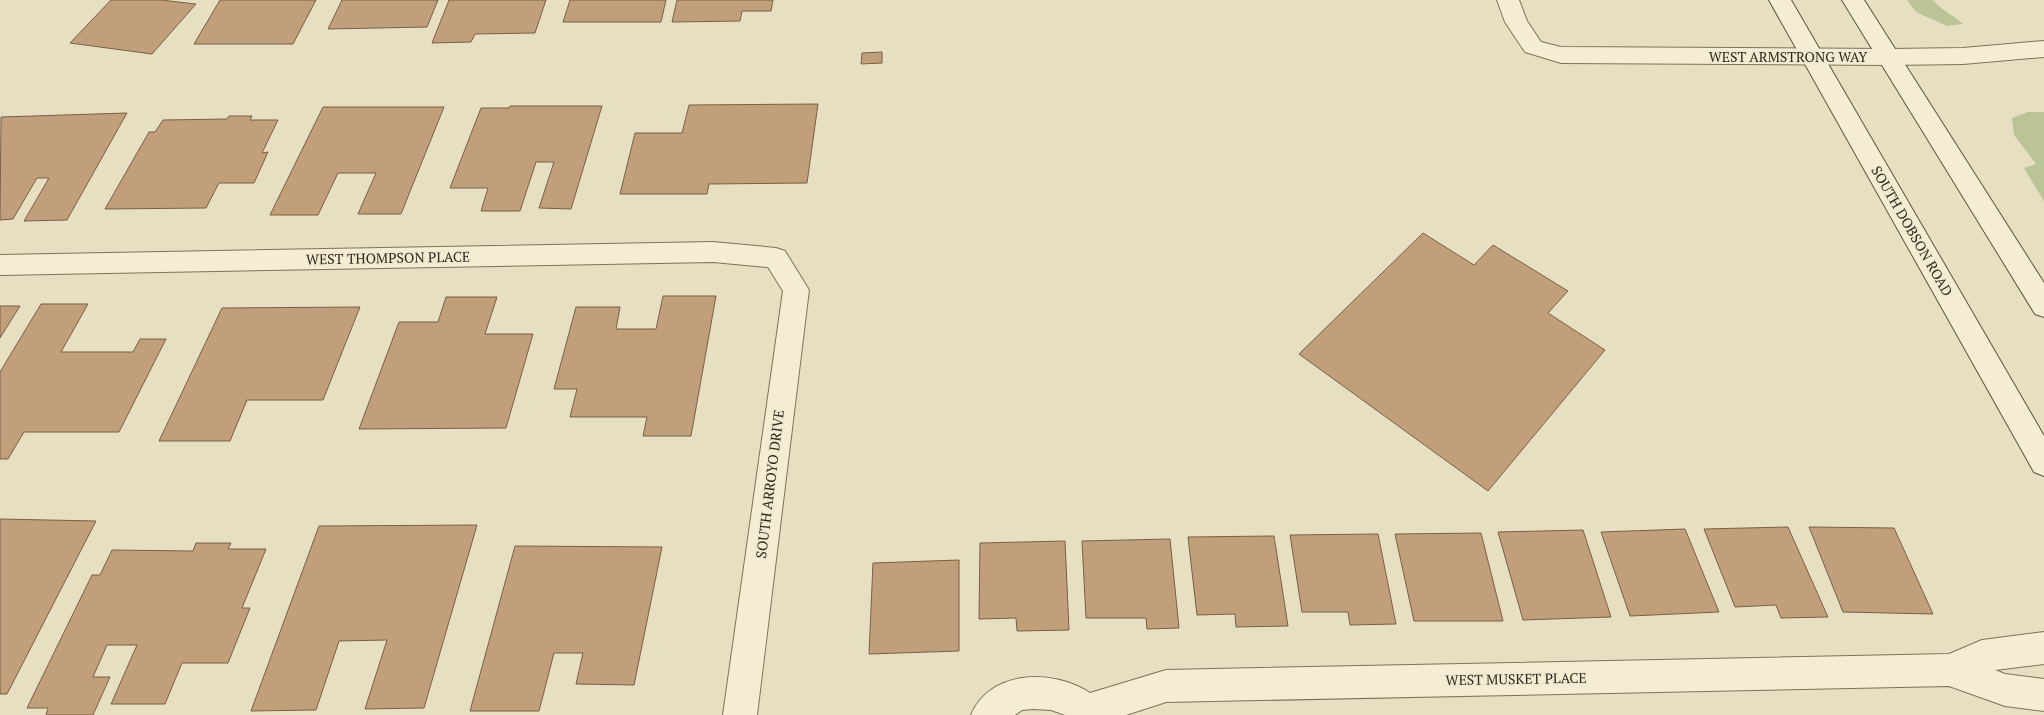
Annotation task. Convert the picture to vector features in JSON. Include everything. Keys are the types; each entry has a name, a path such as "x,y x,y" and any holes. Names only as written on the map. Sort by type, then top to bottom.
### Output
{"street":[{"name":"WEST ARMSTRONG WAY","path":"1508,0 1516,22 1533,47 1561,55 1889,57 1963,56 2044,49"},
{"name":"SOUTH DOBSON ROAD","path":"1780,0 2044,462"},
{"path":"1853,0 2044,306"},
{"name":"WEST THOMPSON PLACE","path":"0,265 713,252 776,258"},
{"name":"SOUTH ARROYO DRIVE","path":"740,715 796,290 776,258"},
{"name":"WEST MUSKET PLACE","path":"1949,670 1982,656 2044,648"},
{"name":"WEST MUSKET PLACE","path":"988,715 1004,702 1024,693 1046,692 1067,699 1088,713 1166,686 1949,670 2005,690 2044,695"}],"green space":[{"path":"1907,0 1933,0 1963,24 1947,26 1916,12"},
{"path":"2028,112 2044,112 2044,201 2024,168 2036,164 2014,135 2012,118"}],"building":[{"path":"111,0 161,0 196,4 152,54 70,43"},
{"path":"220,0 316,0 293,44 194,44"},
{"path":"342,0 438,0 427,27 328,29"},
{"path":"449,0 546,0 535,33 475,34 471,42 432,43"},
{"path":"570,0 666,0 661,22 563,22"},
{"path":"677,0 773,0 771,11 742,11 740,21 672,22"},
{"path":"882,52 882,63 861,64 862,53"},
{"path":"818,104 807,183 709,184 707,194 620,194 635,133 682,133 689,105"},
{"path":"510,106 602,106 571,209 539,208 554,162 536,162 520,211 481,211 488,188 450,188 481,108 509,108"},
{"path":"323,107 444,107 401,214 358,214 376,173 338,173 318,215 270,215"},
{"path":"127,113 67,220 24,221 49,178 37,178 13,219 0,220 1,117"},
{"path":"229,116 252,116 250,120 278,120 262,153 268,152 254,183 219,183 206,208 105,209 149,132 155,132 163,120 227,119"},
{"path":"1423,233 1474,265 1493,245 1568,291 1548,313 1605,350 1488,491 1299,354"},
{"path":"663,296 716,296 691,436 643,436 647,417 570,417 577,389 554,389 576,307 620,307 616,329 656,329"},
{"path":"446,297 497,297 485,334 533,334 506,428 359,429 399,322 438,322"},
{"path":"41,304 88,304 61,352 133,352 140,339 166,339 119,432 24,432 8,459 0,459 0,372"},
{"path":"0,306 20,306 0,338"},
{"path":"360,307 323,400 247,400 230,441 159,441 222,308"},
{"path":"0,519 96,521 7,694 0,694"},
{"path":"477,525 424,708 365,709 387,640 339,641 316,710 251,711 319,526"},
{"path":"1788,527 1828,617 1781,618 1776,605 1735,607 1704,529"},
{"path":"1809,527 1894,528 1933,614 1843,612"},
{"path":"1685,529 1719,612 1630,616 1601,532"},
{"path":"1583,530 1611,617 1523,620 1498,532"},
{"path":"1481,533 1503,621 1414,621 1395,534"},
{"path":"1378,534 1396,624 1350,625 1348,612 1302,612 1290,535"},
{"path":"1274,536 1288,626 1236,627 1235,614 1197,615 1188,537"},
{"path":"1170,539 1179,628 1147,629 1146,618 1086,618 1082,541"},
{"path":"1065,541 1069,630 1017,631 1016,618 979,619 980,543"},
{"path":"196,543 231,543 228,549 266,549 242,608 250,608 228,663 182,663 165,704 111,704 137,645 107,645 93,677 110,677 93,715 46,715 48,708 27,708 92,575 100,575 112,550 193,551"},
{"path":"515,546 662,547 634,685 576,684 583,653 554,653 539,711 470,711"},
{"path":"959,560 959,651 869,654 873,563"}]}
